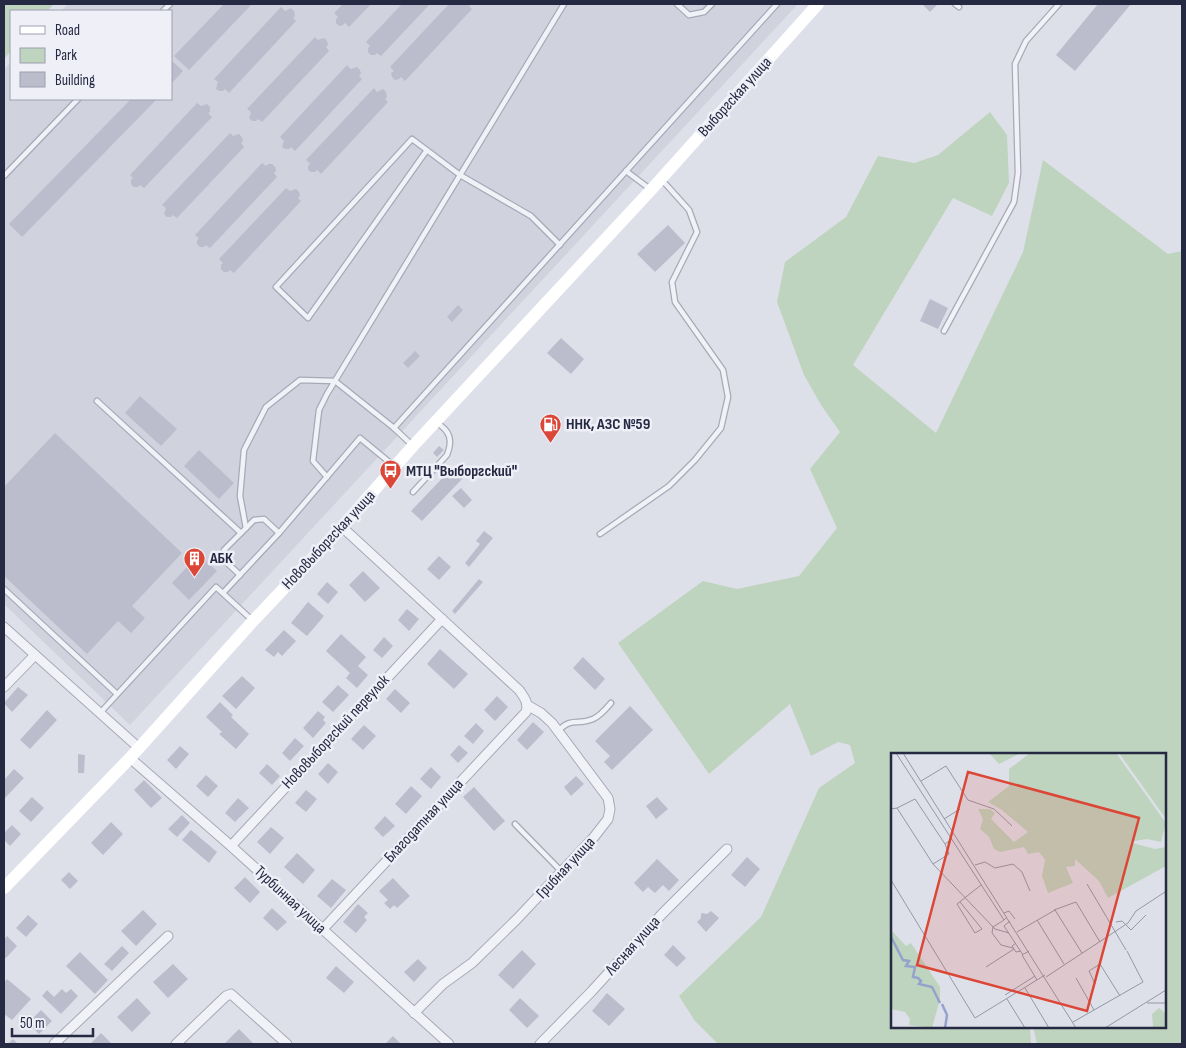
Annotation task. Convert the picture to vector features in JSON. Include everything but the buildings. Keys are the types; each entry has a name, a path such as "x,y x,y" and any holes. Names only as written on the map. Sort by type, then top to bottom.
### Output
{"street":[{"name":"Выборгская улица","path":"651,190 818,4"},
{"name":"Нововыборгская улица","path":"4,888 130,758 253,621 342,527 435,422 651,190"},
{"path":"342,527 519,690 527,708"},
{"name":"Нововыборгский переулок","path":"231,846 442,619"},
{"path":"4,627 139,748"},
{"path":"4,687 34,655"},
{"name":"Грибная улица","path":"414,1013 443,984 472,963 517,919 603,827 608,819 610,809 608,798 558,731 542,713 527,708"},
{"name":"Благодатная улица","path":"322,930 527,708"},
{"name":"Турбинная улица","path":"130,758 231,846 449,1044"},
{"name":"Лесная улица","path":"540,1044 591,992 662,914 727,849"},
{"path":"54,1044 168,936"},
{"path":"176,1044 226,996 231,994 287,1044"}],"lane":[{"path":"327,477 313,461 319,410 564,4"},
{"path":"677,4 689,15 704,12 712,4"},
{"path":"944,331 1014,202 1018,173 1015,64 1026,41 1059,4"},
{"path":"394,428 774,5"},
{"path":"4,176 77,100"},
{"path":"427,150 308,318 276,287 412,139 427,150 460,175 531,216 560,245"},
{"path":"626,170 651,190"},
{"path":"600,534 669,486 695,460 721,428 728,397 723,370 675,302 672,282 697,232 689,210 661,179"},
{"path":"246,528 240,496 244,450 266,407 300,380 335,381 394,428 413,446"},
{"path":"97,401 241,533"},
{"path":"413,492 447,455 450,447 451,440 448,433 435,422"},
{"path":"223,593 279,534 360,438 395,468"},
{"path":"240,575 224,560 224,550 254,520 264,520 279,534"},
{"path":"100,713 216,588 253,621"},
{"path":"4,589 117,694"},
{"path":"558,731 571,721 591,720 597,717 611,703"},
{"path":"515,824 562,872"}],"shaded area":[{"path":"68,4 798,4 130,725 4,604 4,70 10,63 10,100 172,100 172,10 62,10"}],"green space":[{"path":"4,4 54,4 48,10 10,10 10,52 4,59"},
{"path":"990,112 1007,135 1009,183 992,216 953,198 853,365 936,433 1023,252 1043,160 1168,254 1182,251 1182,1044 1037,1044 1033,1028 1166,1028 1166,753 891,753 891,1028 1030,1028 1031,1044 718,1044 695,1021 679,996 761,917 819,788 855,763 850,745 838,742 811,756 790,704 709,774 618,643 703,581 737,589 799,576 837,528 810,469 840,432 821,405 804,375 777,302 785,262 846,217 878,156 914,163 938,155"}],"place":[{"name":"ННК, АЗС №59","path":"550,443"},
{"name":"МТЦ \"Выборгский\"","path":"390,490"},
{"name":"АБК","path":"194,577"}]}
